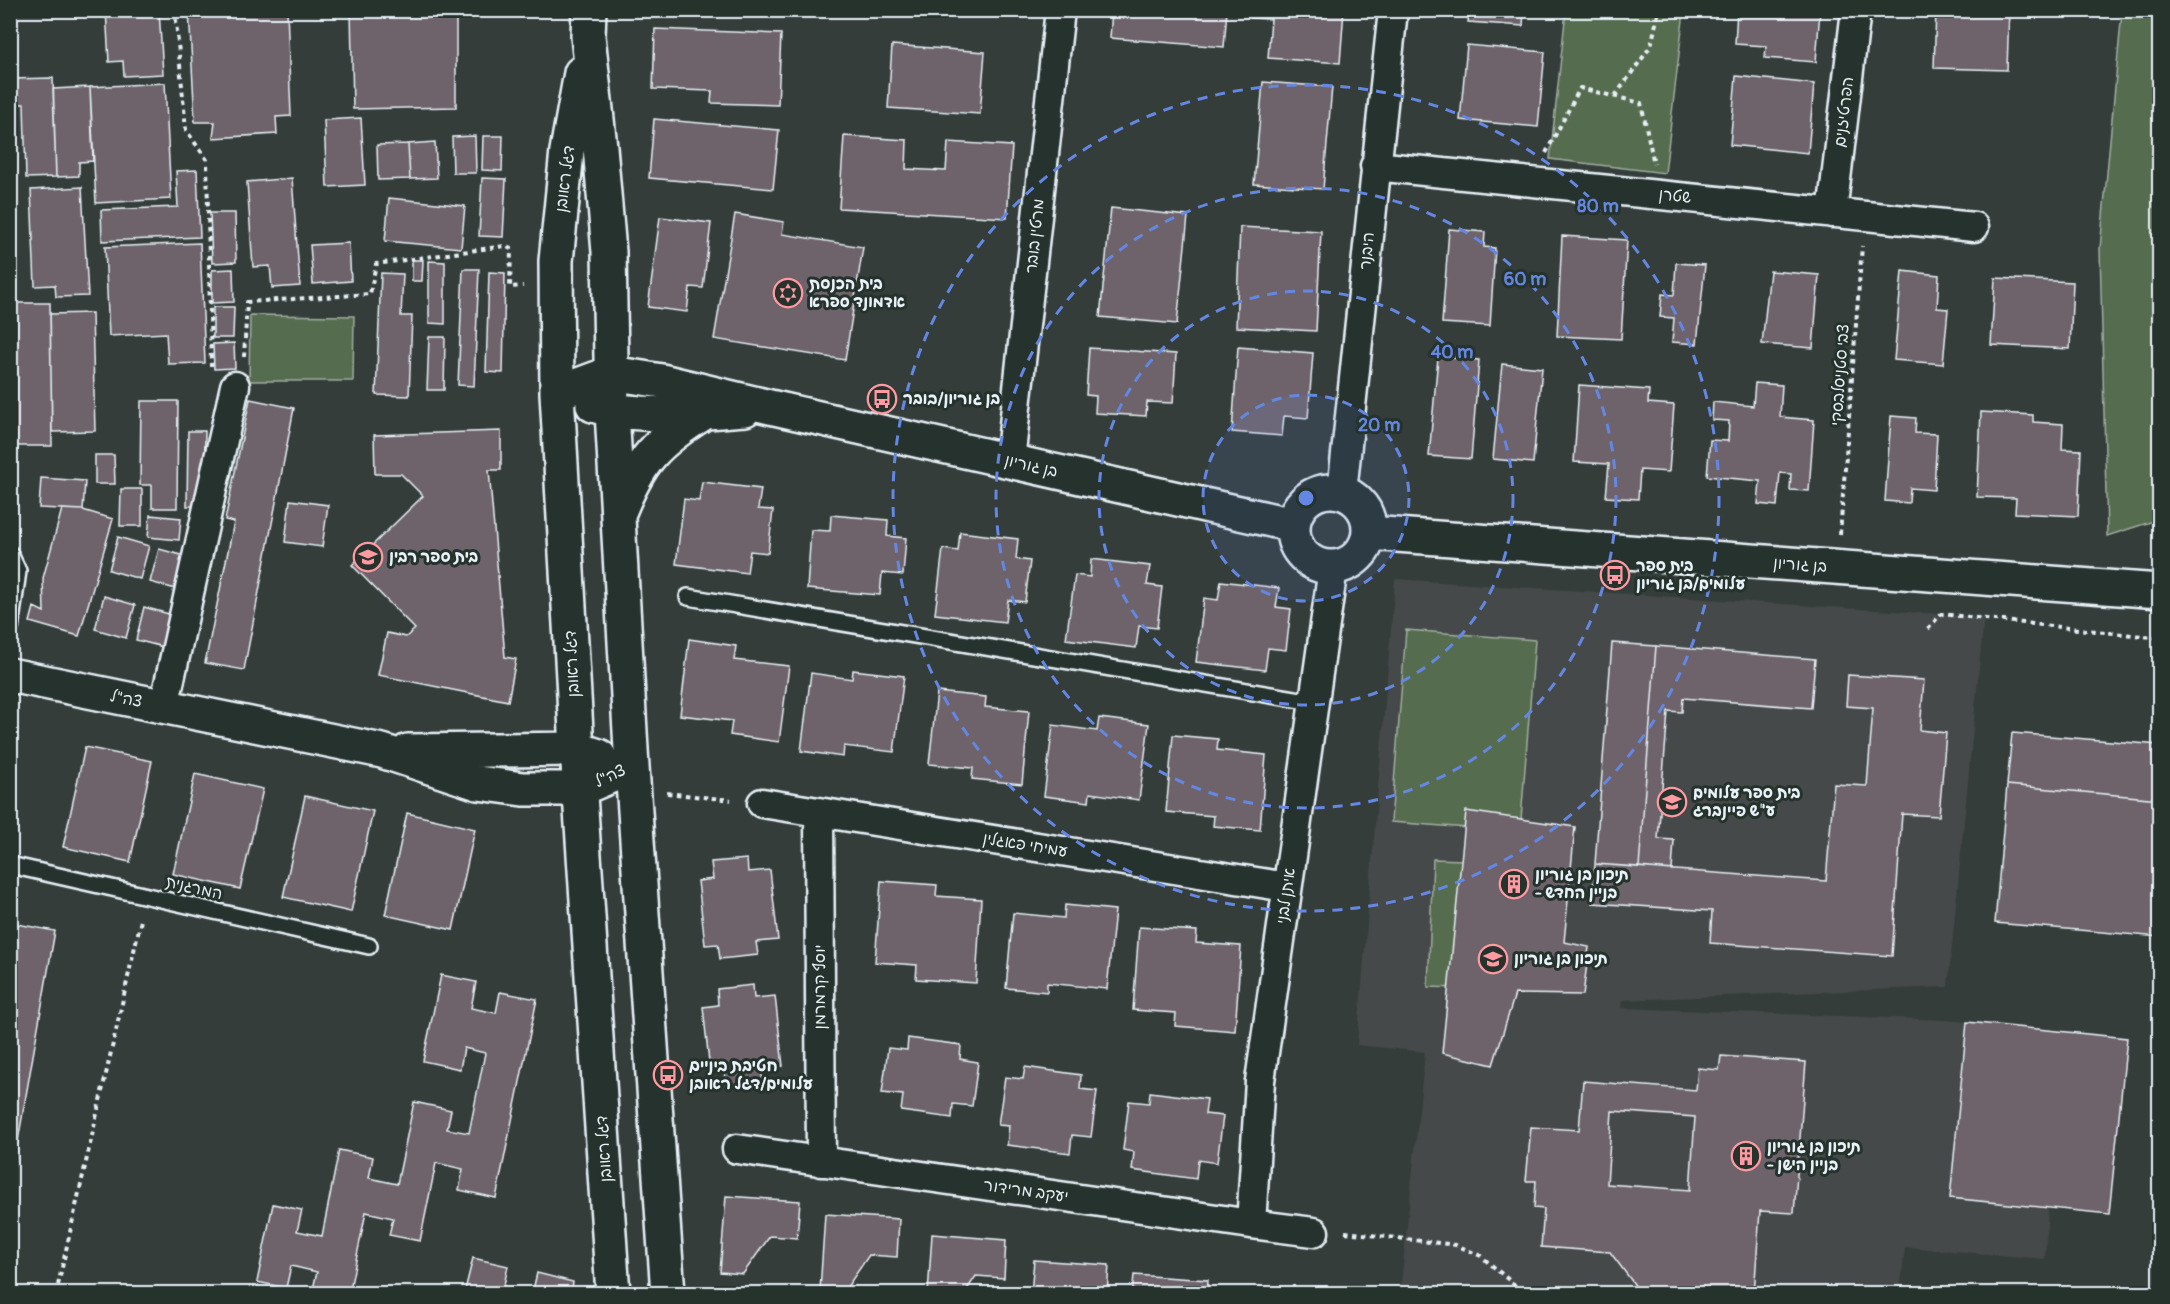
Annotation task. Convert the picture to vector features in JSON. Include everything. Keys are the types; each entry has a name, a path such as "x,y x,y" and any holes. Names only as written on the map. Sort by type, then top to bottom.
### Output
{"street":[{"name":"מרטין בובר","path":"1010,461 1060,10"},
{"name":"היבנר","path":"1342,492 1393,10"},
{"name":"הפרטיזנים","path":"1832,213 1856,10"},
{"name":"דגל ראובן","path":"588,23 609,252 612,411 632,778 668,1293"},
{"name":"דגל ראובן","path":"588,23 567,151 556,261 557,393 577,749 613,1293"},
{"name":"שטרן","path":"1375,166 1974,227"},
{"path":"557,393 611,373"},
{"name":"בן גוריון","path":"611,373 684,386 1293,525"},
{"path":"165,706 235,386"},
{"name":"בן גוריון","path":"557,393 612,411 705,412 770,407"},
{"path":"618,513 631,482 650,454 671,434 705,412"},
{"path":"1328,490 1342,492 1354,498 1363,508 1369,520 1370,533 1366,546 1357,558 1346,565 1333,568 1320,566 1308,560 1299,550 1293,538 1296,512 1315,494 1328,490"},
{"name":"בן גוריון","path":"1370,533 2160,591"},
{"name":"איתן לבני","path":"1251,1224 1260,1081 1333,568"},
{"name":"צה\"ל","path":"10,675 382,751 478,783 523,789 580,789 632,778"},
{"name":"צה\"ל","path":"382,751 577,749 632,778"},
{"name":"עמיחי פאגלין","path":"762,803 1287,887"},
{"name":"יוסף קרמרמן","path":"819,812 821,1162"},
{"name":"יעקב מרידור","path":"737,1149 1314,1232"}],"lane":[{"path":"10,554 18,572 10,629"},
{"path":"688,597 1313,702"},
{"name":"המרגנית","path":"10,865 369,946"}],"path":[{"path":"175,10 186,130 207,160 212,376 235,386 243,375 247,302 370,294 376,264 505,246"},
{"path":"1615,96 1650,46 1659,10"},
{"path":"1531,181 1580,88 1641,103 1661,194"},
{"name":"צבי סטניסלבסקי","path":"1840,535 1864,216"},
{"path":"1928,629 1941,614 2160,638"},
{"path":"632,778 762,803"},
{"path":"56,1293 146,896"},
{"path":"1314,1232 1353,1233 1456,1245 1481,1256 1525,1293"}],"shaded area":[{"name":"תיכון בן גוריון","path":"1395,579 1984,617 1948,987 1622,1000 1621,1008 1947,1020 2127,1038 2109,1214 2048,1208 2045,1259 1905,1247 1900,1293 1400,1293 1425,1052 1357,1045"}],"green space":[{"path":"1566,11 1684,11 1665,173 1550,159"},
{"path":"2122,11 2159,11 2160,519 2107,536 2100,249"},
{"path":"250,315 354,316 353,381 249,381"},
{"path":"1406,630 1535,640 1520,832 1391,822"},
{"path":"1433,859 1495,861 1491,989 1428,987"}],"building":[{"path":"106,10 159,10 163,74 124,76 123,61 109,62"},
{"path":"189,10 287,10 291,116 276,117 277,134 213,138 215,122 195,122"},
{"path":"351,10 456,10 456,107 353,109"},
{"path":"891,10 952,10 952,17 890,16"},
{"path":"1112,10 1227,10 1224,47 1110,38"},
{"path":"1252,10 1344,10 1340,63 1268,58 1271,19 1251,18"},
{"path":"1469,10 1524,10 1523,26 1468,22"},
{"path":"1737,10 1820,10 1816,62 1765,58 1766,46 1735,44"},
{"path":"1936,10 2009,10 2007,70 1934,68"},
{"path":"655,29 781,34 778,105 711,103 712,91 653,89"},
{"path":"892,45 985,52 980,114 888,108"},
{"path":"1467,45 1545,52 1538,127 1460,120"},
{"path":"1736,76 1814,84 1808,153 1730,145"},
{"path":"53,78 56,177 26,178 24,104 10,104 10,79"},
{"path":"1263,82 1332,87 1323,189 1254,184"},
{"path":"165,83 171,199 96,203 90,87"},
{"path":"90,87 93,161 79,162 79,176 56,177 53,89"},
{"path":"361,118 365,185 327,187 324,120"},
{"path":"654,119 779,130 773,189 649,178"},
{"path":"475,136 476,173 453,173 452,137"},
{"path":"483,136 503,136 502,171 482,170"},
{"path":"844,136 907,140 906,169 946,171 948,142 1012,146 1007,218 839,208"},
{"path":"435,142 437,178 410,179 408,144"},
{"path":"408,144 410,179 378,180 377,145"},
{"path":"197,170 200,237 102,241 101,210 178,207 176,171"},
{"path":"292,178 300,286 272,288 270,266 253,267 247,182"},
{"path":"482,178 506,179 503,237 479,236"},
{"path":"82,187 88,296 56,297 55,285 35,286 31,190"},
{"path":"389,198 465,206 461,248 385,241"},
{"path":"1111,208 1188,216 1177,324 1100,317"},
{"path":"210,213 235,213 236,262 212,263"},
{"name":"בית הכנסת אדמונד ספרא","path":"735,214 784,222 782,234 863,247 845,360 714,339"},
{"path":"660,217 711,223 703,288 690,287 687,312 648,307"},
{"path":"1240,227 1321,231 1316,331 1236,327"},
{"path":"1449,229 1485,232 1484,247 1495,248 1490,326 1442,323"},
{"path":"1562,236 1627,240 1621,339 1557,336"},
{"path":"200,243 205,363 168,364 166,333 109,336 105,247"},
{"path":"349,243 351,281 313,284 310,245"},
{"path":"412,260 423,260 422,281 412,281"},
{"path":"429,261 445,262 445,324 429,323"},
{"path":"1676,263 1705,265 1697,344 1672,342 1674,318 1660,317 1662,294 1674,295"},
{"path":"233,269 234,302 212,303 212,270"},
{"path":"463,269 479,269 474,386 458,385"},
{"path":"1770,271 1819,275 1813,348 1762,344"},
{"path":"1902,271 1939,275 1937,308 1948,309 1943,364 1894,360"},
{"path":"489,272 505,273 503,373 486,372"},
{"path":"381,273 403,274 401,316 412,316 409,396 376,395"},
{"path":"1995,278 2073,282 2070,349 1991,345"},
{"path":"10,303 50,303 52,446 10,446"},
{"path":"213,307 234,307 233,338 213,338"},
{"path":"92,313 95,431 52,432 50,314"},
{"path":"429,337 445,337 444,390 427,390"},
{"path":"234,343 235,368 214,369 213,344"},
{"path":"1238,347 1313,353 1308,418 1284,416 1282,436 1232,432"},
{"path":"1089,348 1176,354 1173,403 1147,402 1146,416 1095,413 1096,396 1086,395"},
{"path":"1438,357 1479,360 1471,459 1429,456"},
{"path":"1502,364 1542,368 1533,463 1493,459"},
{"path":"1755,383 1782,385 1780,417 1814,420 1809,491 1790,490 1791,474 1780,473 1777,506 1758,504 1760,481 1707,476 1710,440 1728,441 1729,421 1712,420 1713,402 1753,406"},
{"path":"1579,385 1649,390 1648,403 1674,405 1669,472 1640,470 1638,499 1606,497 1609,464 1574,462"},
{"path":"250,399 294,408 244,670 205,663 234,522 225,520"},
{"path":"141,401 178,401 177,508 152,508 152,485 140,485"},
{"path":"1981,412 2033,415 2033,422 2063,424 2062,449 2081,450 2078,516 2015,513 2016,498 1977,497"},
{"path":"1891,416 1916,418 1915,433 1937,434 1934,490 1910,488 1909,503 1885,501"},
{"path":"188,431 205,431 204,506 187,506"},
{"path":"501,431 501,470 489,470 505,657 516,659 508,701 378,675 387,633 406,637 415,629 352,565 423,496 401,474 375,474 374,435"},
{"path":"95,455 114,455 115,484 95,484"},
{"path":"41,478 85,481 83,510 39,508"},
{"path":"702,482 761,489 758,509 773,510 768,553 750,551 747,573 676,564 684,499 699,501"},
{"path":"121,489 142,489 142,526 120,526"},
{"path":"290,500 328,505 322,547 285,542"},
{"path":"62,509 83,510 113,519 79,636 30,622 34,607 44,612 43,578"},
{"path":"150,515 181,518 179,540 148,537"},
{"path":"831,515 888,520 887,536 906,538 903,575 882,573 880,595 807,589 811,530 830,531"},
{"path":"960,532 1018,539 1016,559 1030,561 1025,602 1008,600 1005,622 935,614 943,549 958,551"},
{"path":"118,537 149,546 140,579 109,570"},
{"path":"159,549 192,558 183,591 150,582"},
{"path":"1091,559 1150,566 1147,585 1162,587 1157,628 1139,626 1136,648 1066,639 1075,575 1090,577"},
{"path":"1221,581 1279,588 1276,607 1291,609 1286,650 1268,648 1265,670 1196,662 1204,598 1218,600"},
{"path":"104,596 135,605 126,638 95,629"},
{"path":"144,607 176,616 167,648 136,640"},
{"path":"689,639 736,646 734,660 789,666 779,742 730,735 732,721 680,715"},
{"path":"1612,643 1656,646 1639,867 1595,864"},
{"path":"1656,646 1815,659 1811,708 1683,698 1682,712 1668,711 1658,839 1674,840 1672,870 1639,867"},
{"path":"853,670 904,676 894,752 844,746 843,757 801,751 811,673 852,679"},
{"path":"1848,675 1924,680 1920,730 1946,733 1939,816 1902,814 1892,956 1710,943 1712,911 1592,903 1595,864 1826,881 1834,784 1867,786 1873,708 1846,706"},
{"path":"937,692 986,697 985,707 1029,711 1022,784 972,779 973,768 929,764"},
{"path":"1099,718 1149,724 1139,800 1090,793 1089,802 1044,796 1053,725 1097,731"},
{"path":"2012,733 2160,745 2160,799 2007,785"},
{"path":"1173,735 1218,739 1217,750 1266,755 1260,830 1213,826 1214,816 1166,812"},
{"path":"85,747 152,761 130,862 63,847"},
{"path":"195,774 263,789 240,889 173,874"},
{"path":"2007,785 2160,799 2160,937 1995,923"},
{"path":"305,796 373,811 351,912 283,897"},
{"name":"תיכון בן גוריון - בניין החדש","path":"1466,811 1575,827 1564,942 1589,947 1583,995 1515,994 1493,1065 1442,1053"},
{"path":"407,813 475,829 453,930 385,915"},
{"path":"747,859 748,872 770,870 778,940 756,942 758,955 720,959 718,944 705,945 698,881 713,879 711,862"},
{"path":"881,881 937,885 936,896 981,899 976,983 916,979 917,965 875,962"},
{"path":"1065,905 1115,910 1107,989 1047,983 1047,992 1006,988 1013,913 1064,918"},
{"path":"17,924 55,931 10,1186 10,946 13,946"},
{"path":"1139,927 1197,931 1196,943 1241,946 1235,1031 1175,1026 1176,1013 1133,1010"},
{"path":"441,975 476,982 471,1008 496,1013 500,992 537,999 496,1198 459,1190 463,1169 436,1163 420,1241 389,1235 393,1218 366,1212 349,1294 312,1293 317,1272 291,1266 286,1288 257,1282 273,1204 302,1210 297,1231 322,1236 339,1150 373,1157 369,1178 397,1184 414,1102 451,1110 447,1129 469,1133 485,1053 464,1048 460,1069 423,1061"},
{"path":"753,985 754,998 775,996 783,1066 761,1068 763,1081 726,1085 724,1070 710,1071 703,1007 718,1005 717,989"},
{"path":"1967,1022 2127,1038 2109,1214 1950,1198"},
{"path":"908,1038 961,1045 960,1059 978,1062 972,1106 953,1104 952,1118 901,1111 903,1095 882,1093 888,1048 907,1050"},
{"name":"תיכון בן גוריון - בניין הישן","path":"1721,1056 1806,1062 1794,1213 1760,1211 1754,1294 1636,1294 1637,1288 1610,1252 1541,1247 1544,1209 1534,1208 1536,1181 1526,1181 1531,1127 1579,1130 1583,1081 1696,1090 1698,1068 1719,1070","holes":["1612,1111 1695,1117 1690,1190 1607,1184"]},
{"path":"1025,1067 1081,1075 1080,1089 1097,1091 1091,1137 1072,1135 1070,1153 1007,1145 1009,1126 998,1125 1005,1077 1023,1079"},
{"path":"1150,1092 1207,1099 1205,1114 1223,1116 1217,1163 1198,1160 1196,1179 1132,1170 1134,1152 1123,1150 1129,1101 1149,1103"},
{"path":"726,1196 800,1201 797,1238 770,1236 743,1274 720,1272"},
{"path":"825,1214 899,1219 897,1257 869,1255 843,1293 820,1291"},
{"path":"932,1234 1006,1240 1004,1278 976,1276 964,1294 928,1294"},
{"path":"473,1258 508,1266 503,1290 518,1294 464,1294"},
{"path":"1034,1260 1109,1265 1107,1294 1031,1294"},
{"path":"537,1273 573,1282 571,1294 532,1294"},
{"path":"1134,1275 1208,1280 1207,1294 1132,1294"}],"place":[{"name":"בית הכנסת אדמונד ספרא","path":"788,293"},
{"name":"בן גוריון/בובר","path":"882,399"},
{"name":"בית ספר רבין","path":"368,557"},
{"name":"בית ספר עלומים/בן גוריון","path":"1615,575"},
{"name":"בית ספר עלומים ע\"ש פיינברג","path":"1672,802"},
{"name":"תיכון בן גוריון - בניין החדש","path":"1514,884"},
{"name":"תיכון בן גוריון","path":"1493,959"},
{"name":"חטיבת ביניים עלומים/דגל ראובן","path":"668,1075"},
{"name":"תיכון בן גוריון - בניין הישן","path":"1746,1156"}]}
